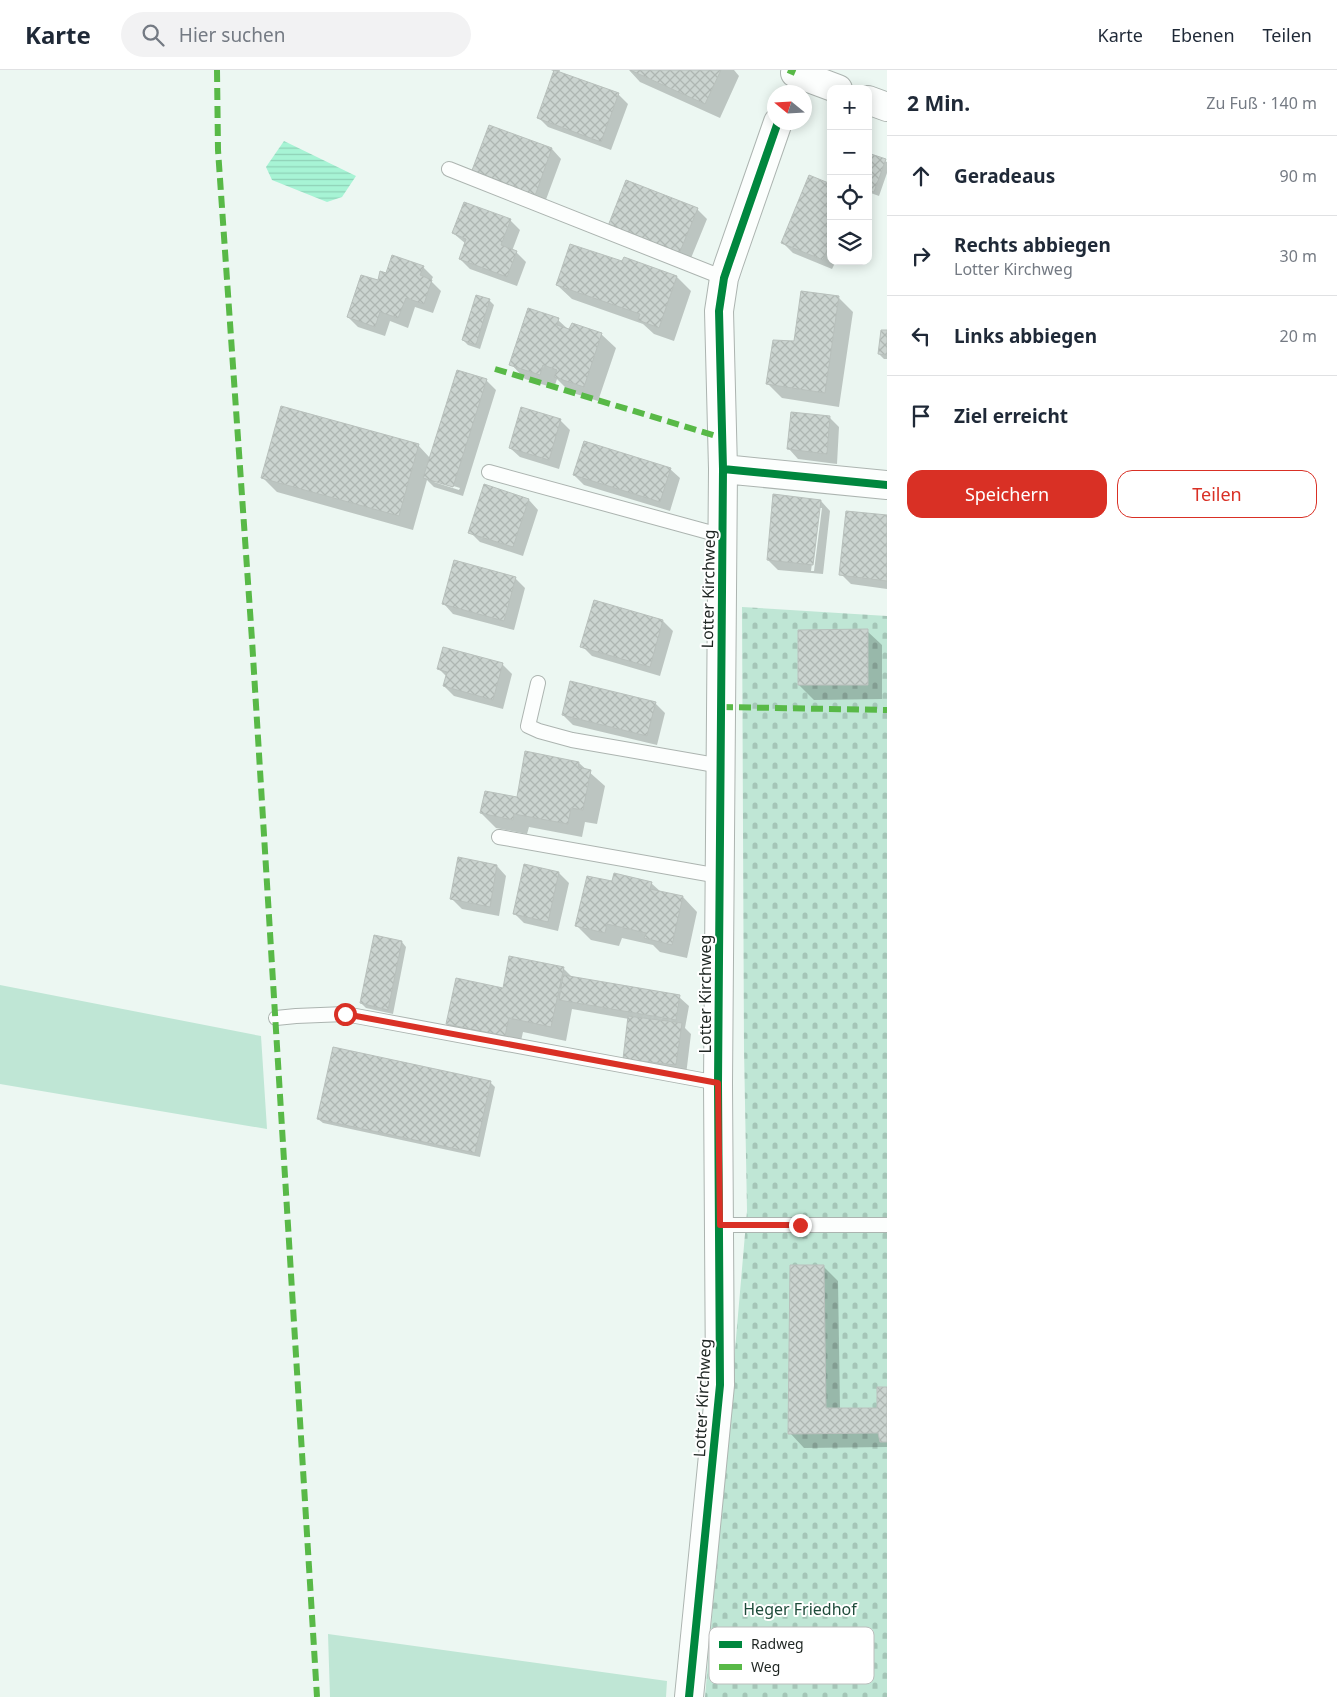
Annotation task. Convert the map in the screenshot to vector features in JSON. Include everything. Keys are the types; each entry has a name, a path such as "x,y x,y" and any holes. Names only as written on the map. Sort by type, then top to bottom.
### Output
{"street":[{"path":"794,79 827,86"},
{"path":"872,101 887,107"},
{"name":"Lotter Kirchweg","path":"689,1697 720,1385 718,1083 723,469 719,311 724,278 775,130"},
{"path":"723,469 887,486"}],"lane":[{"path":"449,169 724,278"},
{"path":"489,472 722,536"},
{"path":"538,683 528,726 539,731 606,747 721,766"},
{"path":"499,837 719,876"},
{"path":"276,1018 345,1014 718,1083"},
{"path":"720,1225 887,1225"}],"green space":[{"name":"Heger Friedhof","path":"742,607 887,616 887,1697 705,1697 709,1651 709,1684 874,1684 874,1627 711,1627 747,1211 744,1049"},
{"path":"0,985 261,1036 267,1129 0,1084"},
{"path":"328,1634 667,1681 666,1697 330,1697"}],"shaded area":[{"path":"284,141 356,176 342,197 327,202 272,180 266,167"}],"building":[{"path":"554,70 619,93 601,142 537,118"},
{"path":"630,70 721,70 705,104"},
{"path":"489,125 552,148 535,196 471,173"},
{"path":"872,154 886,159 874,192 872,191"},
{"path":"809,175 827,182 827,250 823,260 781,243"},
{"path":"626,180 698,208 679,254 608,226"},
{"path":"464,202 511,219 501,245 517,251 507,277 459,259 466,239 452,233"},
{"path":"570,244 622,261 624,257 677,276 659,328 638,320 640,314 556,285"},
{"path":"392,255 424,266 420,275 432,280 424,304 406,298 398,318 380,312 375,327 347,317 361,275 378,280 380,271 386,273"},
{"path":"801,291 839,296 825,393 766,384 773,340 794,341"},
{"path":"476,295 490,299 476,345 462,340"},
{"path":"528,308 559,318 557,325 569,329 572,323 602,333 584,387 554,377 557,370 543,365 540,375 509,365"},
{"path":"881,330 887,330 887,355 878,354"},
{"path":"457,370 487,379 453,487 423,478"},
{"path":"281,406 419,444 399,516 261,478"},
{"path":"521,407 561,419 549,460 509,448"},
{"path":"791,412 830,416 827,454 787,449"},
{"path":"584,441 671,468 660,502 573,475"},
{"path":"484,484 529,499 513,547 468,533"},
{"path":"773,494 821,500 813,565 767,560"},
{"path":"846,511 887,515 887,581 839,575"},
{"path":"454,560 516,577 504,621 442,604"},
{"path":"594,600 663,620 650,667 580,647"},
{"path":"868,629 868,685 798,685 798,630"},
{"path":"443,647 503,663 493,700 443,686 447,672 437,669"},
{"path":"570,681 656,702 647,736 562,715"},
{"path":"525,751 579,762 578,767 591,770 583,810 571,808 568,824 514,814 513,820 480,813 485,791 517,797"},
{"path":"458,857 497,865 490,907 450,899"},
{"path":"524,864 559,872 548,922 513,914"},
{"path":"614,873 652,882 650,889 683,896 672,945 644,938 646,933 607,924 605,933 575,926 587,876 612,881"},
{"path":"374,935 402,941 388,1010 360,1003"},
{"path":"509,956 564,967 551,1027 509,1018 505,1036 446,1024 456,978 503,988"},
{"path":"563,975 680,995 676,1020 559,1000"},
{"path":"628,1016 682,1023 676,1065 623,1059"},
{"path":"333,1047 491,1081 475,1153 317,1119"},
{"path":"790,1265 824,1265 826,1408 877,1408 877,1387 887,1387 887,1442 880,1442 878,1433 788,1434"}],"marked path":[{"path":"217,70 218,150 252,640 317,1697"},
{"path":"788,70 795,73"},
{"path":"495,369 723,438"},
{"path":"721,707 887,710"}],"cycle path":[{"path":"689,1697 720,1385 718,1083 723,469 719,311 724,278 775,130"},
{"path":"723,469 887,485"}],"route":[{"path":"345,1014 718,1083 720,1225 800,1225"}]}
